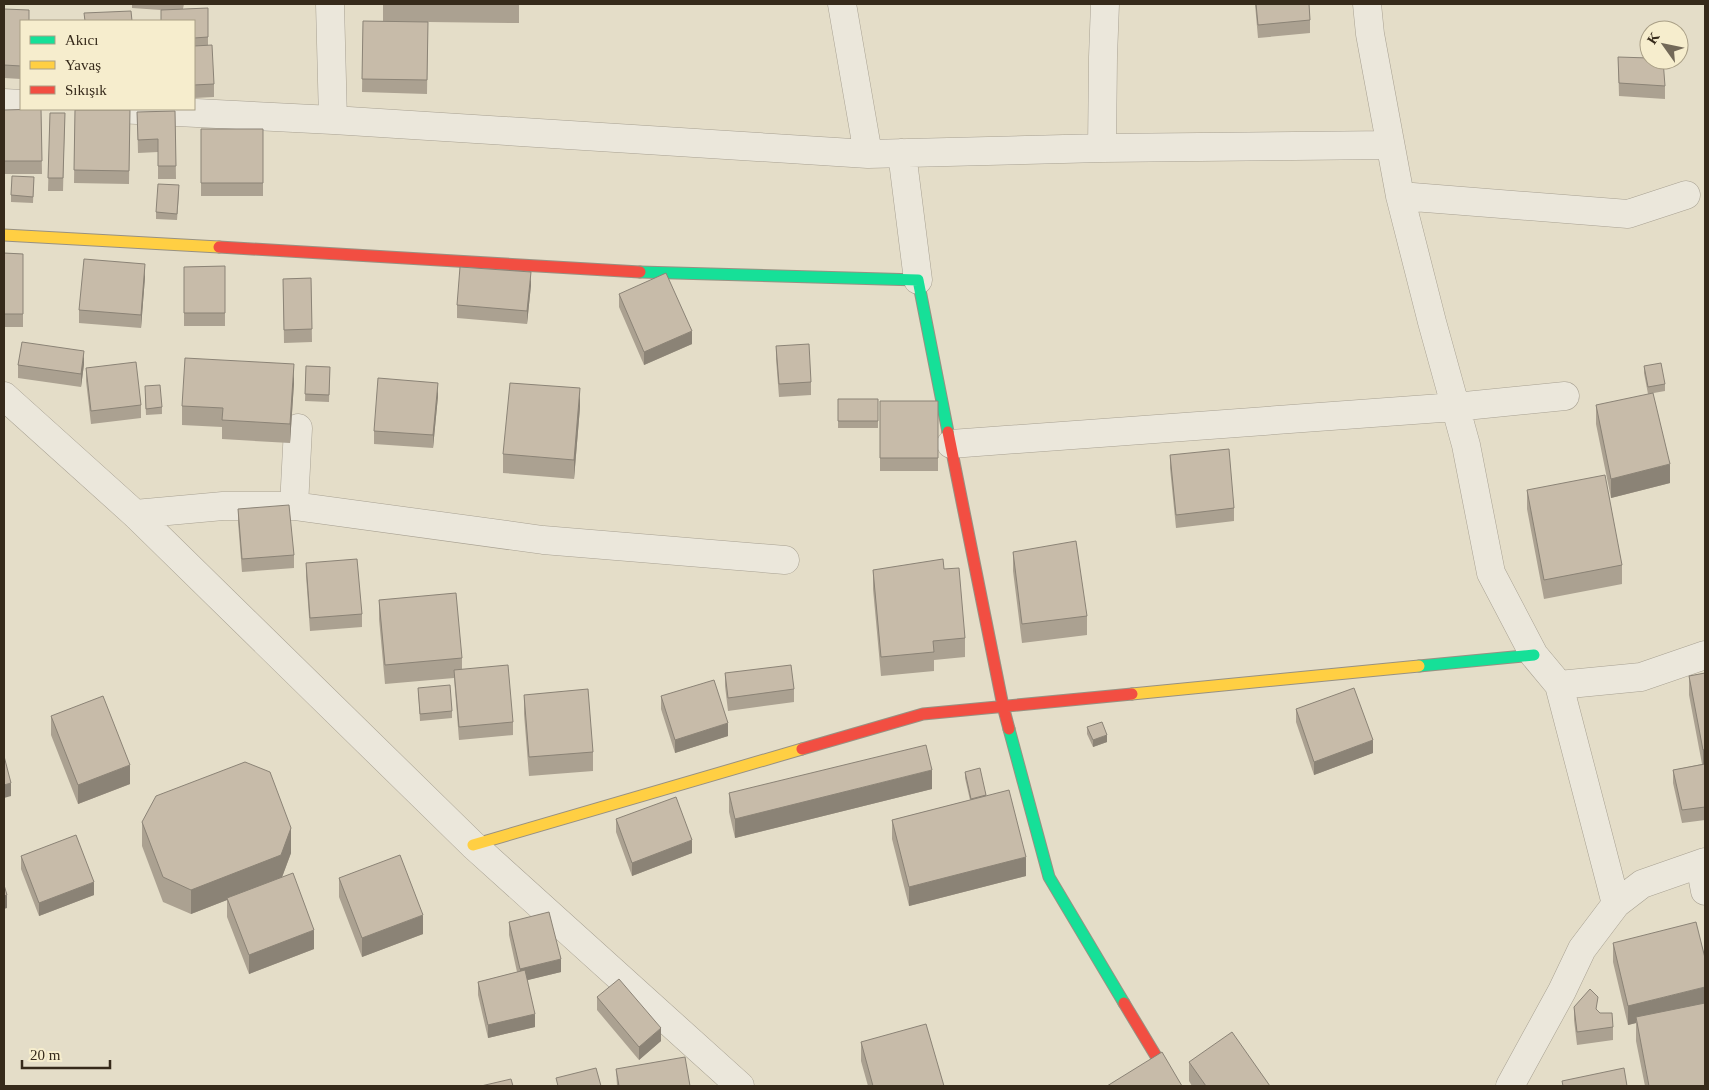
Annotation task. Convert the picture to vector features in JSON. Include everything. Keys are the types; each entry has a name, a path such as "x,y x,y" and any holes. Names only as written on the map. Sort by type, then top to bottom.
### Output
{"street":[{"path":"330,4 333,120"},
{"path":"842,4 868,154"},
{"path":"1102,148 1105,4"},
{"path":"1367,4 1370,34 1400,196 1466,445 1491,572 1534,655 1558,685 1616,904"},
{"path":"4,103 20,104"},
{"path":"137,110 333,120 868,154 1102,148 1390,144"},
{"path":"902,153 918,280 1003,706 1049,876 1174,1086"},
{"path":"1400,196 1628,214 1686,195"},
{"path":"4,235 643,272 918,280"},
{"path":"4,396 135,514 473,845 740,1086"},
{"path":"951,444 1455,407 1565,396"},
{"path":"294,506 298,428"},
{"path":"135,514 223,506 294,506 543,540 785,560"},
{"path":"473,845 922,714 1534,655"},
{"path":"1558,685 1641,676 1705,655"},
{"path":"1510,1086 1562,991 1582,949 1616,904 1642,884 1702,863 1705,890"}],"building":[{"path":"1256,4 1309,4 1310,20 1258,25"},
{"path":"208,8 208,37 195,38 195,20 161,20 161,10"},
{"path":"4,9 29,10 29,20 20,20 20,66 4,65"},
{"path":"131,11 132,20 85,20 84,13"},
{"path":"363,21 428,22 427,80 362,79"},
{"path":"212,45 214,84 195,85 195,46"},
{"path":"1618,57 1639,58 1639,70 1664,70 1665,86 1619,83"},
{"path":"4,110 41,110 42,161 4,161"},
{"path":"75,110 130,110 129,171 74,170"},
{"path":"175,111 176,166 158,166 158,139 138,140 137,112"},
{"path":"50,113 65,113 63,178 48,178"},
{"path":"201,129 263,129 263,183 201,183"},
{"path":"12,176 34,177 33,197 11,195"},
{"path":"158,184 179,185 177,214 156,212"},
{"path":"4,253 23,254 23,314 4,314"},
{"path":"84,259 145,264 141,315 79,310"},
{"path":"225,266 225,313 184,313 184,267"},
{"path":"460,267 531,272 527,311 457,305"},
{"path":"666,273 692,331 644,352 619,294"},
{"path":"311,278 312,329 284,330 283,279"},
{"path":"22,342 84,351 81,374 18,365"},
{"path":"809,344 811,382 779,384 776,346"},
{"path":"185,358 294,364 290,424 222,420 223,408 182,406"},
{"path":"136,362 141,405 91,411 86,368"},
{"path":"1661,363 1665,384 1648,387 1644,366"},
{"path":"306,366 330,367 329,395 305,394"},
{"path":"378,378 438,383 433,435 374,431"},
{"path":"510,383 580,388 574,460 503,454"},
{"path":"160,385 162,407 146,409 145,386"},
{"path":"1653,393 1670,464 1611,479 1596,405"},
{"path":"838,399 878,399 878,421 838,421"},
{"path":"880,401 938,401 938,458 880,458"},
{"path":"1229,449 1234,508 1176,515 1170,455"},
{"path":"1605,475 1622,565 1544,580 1527,490"},
{"path":"289,505 294,555 242,559 238,509"},
{"path":"1076,541 1087,616 1022,624 1013,552"},
{"path":"357,559 362,614 310,618 306,563"},
{"path":"943,559 944,569 959,568 965,638 933,641 934,652 881,657 873,570"},
{"path":"456,593 462,658 385,665 379,600"},
{"path":"508,665 513,722 459,727 454,670"},
{"path":"791,665 794,689 728,698 725,673"},
{"path":"1705,673 1705,749 1703,750 1689,676"},
{"path":"714,680 728,723 675,740 661,696"},
{"path":"450,685 452,711 420,714 418,688"},
{"path":"1354,688 1373,740 1314,762 1296,709"},
{"path":"588,689 593,752 529,757 524,695"},
{"path":"103,696 130,765 78,785 51,716"},
{"path":"1102,722 1107,735 1093,740 1087,727"},
{"path":"926,745 932,770 735,819 729,793"},
{"path":"4,756 11,783 4,785"},
{"path":"245,762 270,772 291,828 281,855 191,890 163,877 142,822 156,796"},
{"path":"1705,764 1705,807 1682,810 1673,770"},
{"path":"980,768 986,795 971,799 965,772"},
{"path":"1009,790 1026,857 909,887 892,820"},
{"path":"676,797 692,840 632,863 616,819"},
{"path":"76,835 94,882 39,903 21,856"},
{"path":"400,855 423,915 362,938 339,878"},
{"path":"293,873 314,930 249,955 227,898"},
{"path":"4,885 7,895 4,896"},
{"path":"549,912 561,959 520,969 509,922"},
{"path":"1696,922 1705,958 1705,987 1628,1006 1613,943"},
{"path":"525,970 535,1014 488,1025 478,982"},
{"path":"619,979 661,1028 639,1047 597,997"},
{"path":"1590,989 1598,997 1596,1009 1600,1013 1612,1013 1613,1027 1577,1032 1574,1007"},
{"path":"1705,1003 1705,1086 1649,1086 1636,1017"},
{"path":"926,1024 944,1086 873,1086 861,1042"},
{"path":"1232,1032 1270,1086 1206,1086 1189,1062"},
{"path":"1162,1052 1182,1086 1107,1086"},
{"path":"685,1057 690,1086 619,1086 616,1069"},
{"path":"596,1068 601,1086 558,1086 556,1078"},
{"path":"1624,1068 1627,1086 1563,1086 1562,1081"},
{"path":"511,1079 513,1086 481,1086"}],"traffic: fast":[{"path":"640,272 918,280 948,432"},
{"path":"1419,666 1534,655"},
{"path":"1009,729 1049,877 1124,1003"}],"traffic: slow":[{"path":"4,235 219,247"},
{"path":"1132,694 1419,666"},
{"path":"473,845 802,749"}],"traffic: jam":[{"path":"219,247 640,272"},
{"path":"948,432 1009,729"},
{"path":"802,749 923,714 1132,694"},
{"path":"1124,1003 1174,1086"}]}
